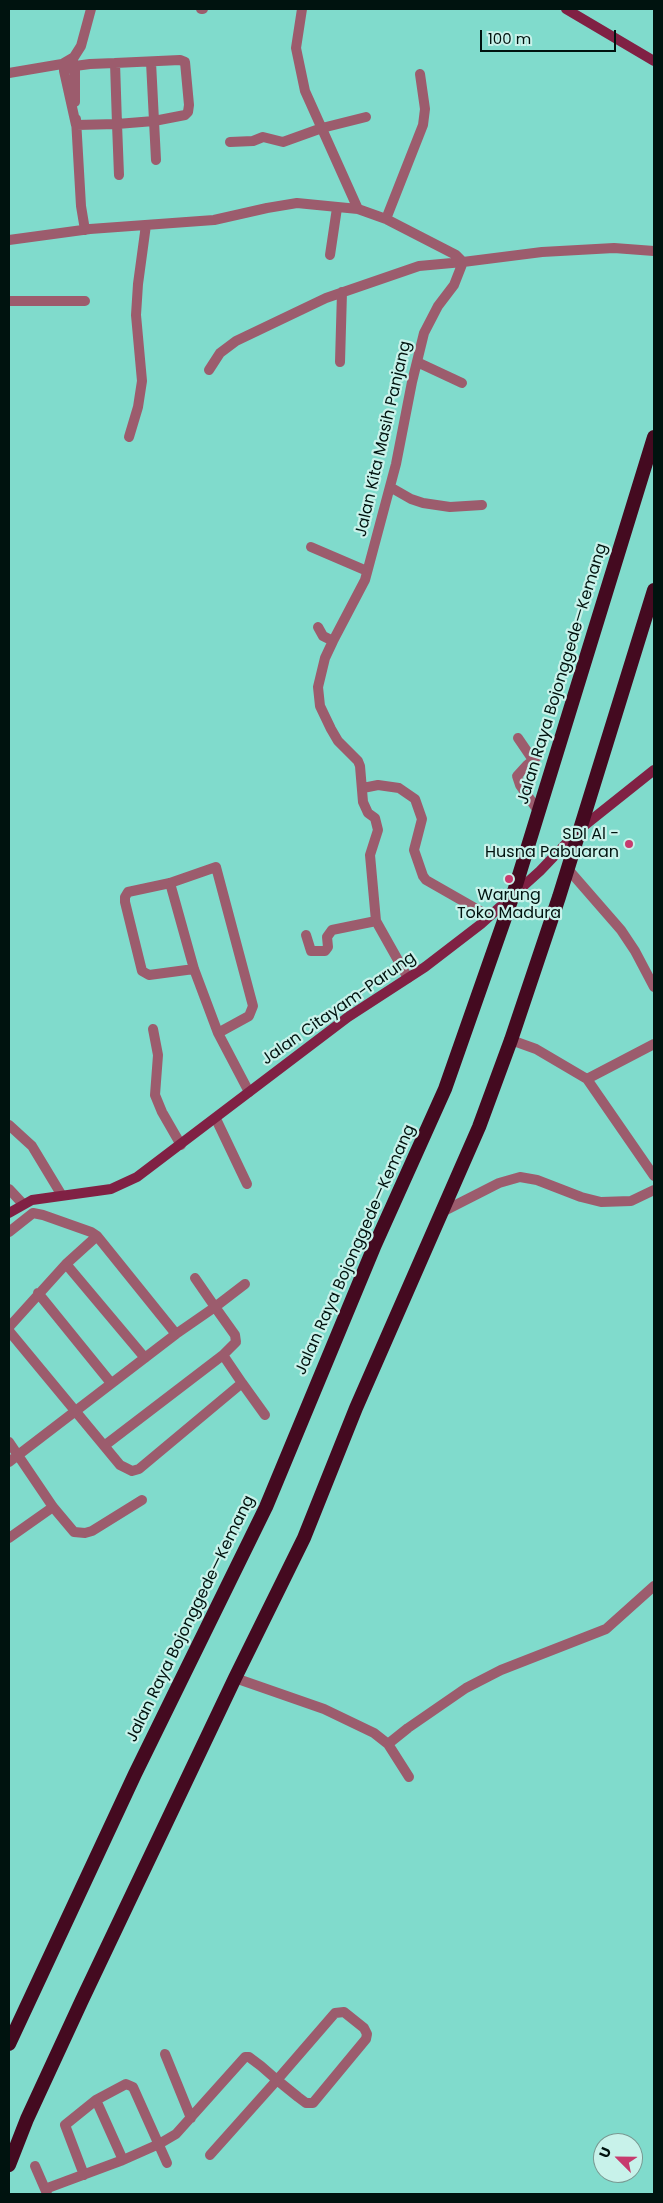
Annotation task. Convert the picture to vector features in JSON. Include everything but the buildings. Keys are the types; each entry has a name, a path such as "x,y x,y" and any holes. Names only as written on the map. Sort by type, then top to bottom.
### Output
{"highway":[{"name":"Jalan Raya Bojonggede—Kemang","path":"9,2044 135,1774 266,1507 374,1247 445,1089 512,898 654,438"},
{"path":"9,2165 27,2119 82,2000 235,1678 304,1538 356,1408 479,1127 511,1040 580,828 654,590"}],"main road":[{"path":"566,9 654,61"},
{"name":"Jalan Citayam-Parung","path":"9,1213 32,1200 61,1194 118,1188 137,1178 348,1017 408,978 512,898 580,828 654,770"}],"street":[{"path":"9,72 62,64 74,57 81,46 92,9"},
{"path":"300,9 296,41 297,59 305,91 358,209"},
{"path":"151,62 156,160"},
{"path":"76,125 154,121 185,115 188,112 185,62 90,64 75,66 64,71 76,125 81,191 88,230"},
{"path":"115,63 119,175"},
{"path":"386,219 423,125 425,109 420,74"},
{"path":"230,142 253,141 263,137 283,142 322,128 366,117"},
{"path":"9,240 88,230 214,220 297,203 358,209 386,219 456,255 463,262"},
{"path":"330,255 337,208"},
{"path":"129,437 138,407 142,381 136,315 146,225"},
{"path":"209,370 220,353 236,341 276,320 342,292 419,266 542,252 614,248 654,251"},
{"name":"Jalan Kita Masih Panjang","path":"408,978 376,921 370,855 378,830 375,818 368,812 363,802 363,788 358,760 338,741 320,706 318,695 319,678 333,641 360,591 367,571 390,487 421,344 430,320 454,285 463,262"},
{"path":"340,362 342,292"},
{"path":"9,301 86,301"},
{"path":"417,362 462,383"},
{"path":"390,487 424,503 450,507 482,505"},
{"path":"311,547 367,571"},
{"path":"318,627 323,636 333,641"},
{"path":"518,738 536,758 527,764 518,776 520,785 539,812"},
{"path":"363,788 378,785 399,788 408,792 417,800 422,819 414,850 423,876 426,880 489,916"},
{"path":"194,969 149,975 140,969 125,896 128,892 170,884 214,866 217,868 253,1006 249,1016 218,1033"},
{"path":"567,868 621,930 635,951 654,987"},
{"path":"170,884 194,969 218,1033 249,1092"},
{"path":"306,934 311,951 325,951 328,947 327,937 332,930 376,921"},
{"path":"153,1029 158,1055 155,1095 162,1112 181,1145"},
{"path":"511,1040 543,1053 587,1079 654,1176"},
{"path":"587,1079 654,1044"},
{"path":"216,1119 247,1184"},
{"path":"9,1125 32,1146 61,1194"},
{"path":"442,1212 499,1183 520,1177 537,1180 581,1198 601,1202 631,1201 654,1190"},
{"path":"9,1189 23,1204"},
{"path":"9,1232 33,1213 51,1217 97,1236 176,1334"},
{"path":"9,1326 66,1264 97,1236"},
{"path":"66,1264 145,1358"},
{"path":"104,1446 223,1355 236,1342 237,1338 195,1278"},
{"path":"13,1458 74,1410 245,1284"},
{"path":"38,1293 111,1383"},
{"path":"9,1331 122,1467 132,1471 139,1469 242,1384"},
{"path":"223,1355 266,1415"},
{"path":"9,1442 13,1458 71,1529 85,1533 92,1531 142,1500"},
{"path":"9,1538 53,1507"},
{"path":"388,1744 466,1688 501,1670 606,1629 654,1586"},
{"path":"235,1678 344,1717 374,1732 388,1744 409,1777"},
{"path":"35,2166 46,2192 159,2144 176,2134 245,2057 249,2057 277,2080 307,2104 313,2104 366,2039 366,2032 360,2024 344,2012 335,2013 277,2080 210,2155"},
{"path":"165,2054 191,2118"},
{"path":"84,2175 64,2124 96,2100 126,2084 131,2085 167,2163"},
{"path":"96,2100 123,2160"}],"place":[{"name":"SDI Al - Husna Pabuaran","path":"629,844"},
{"name":"Warung Toko Madura","path":"509,879"}]}
